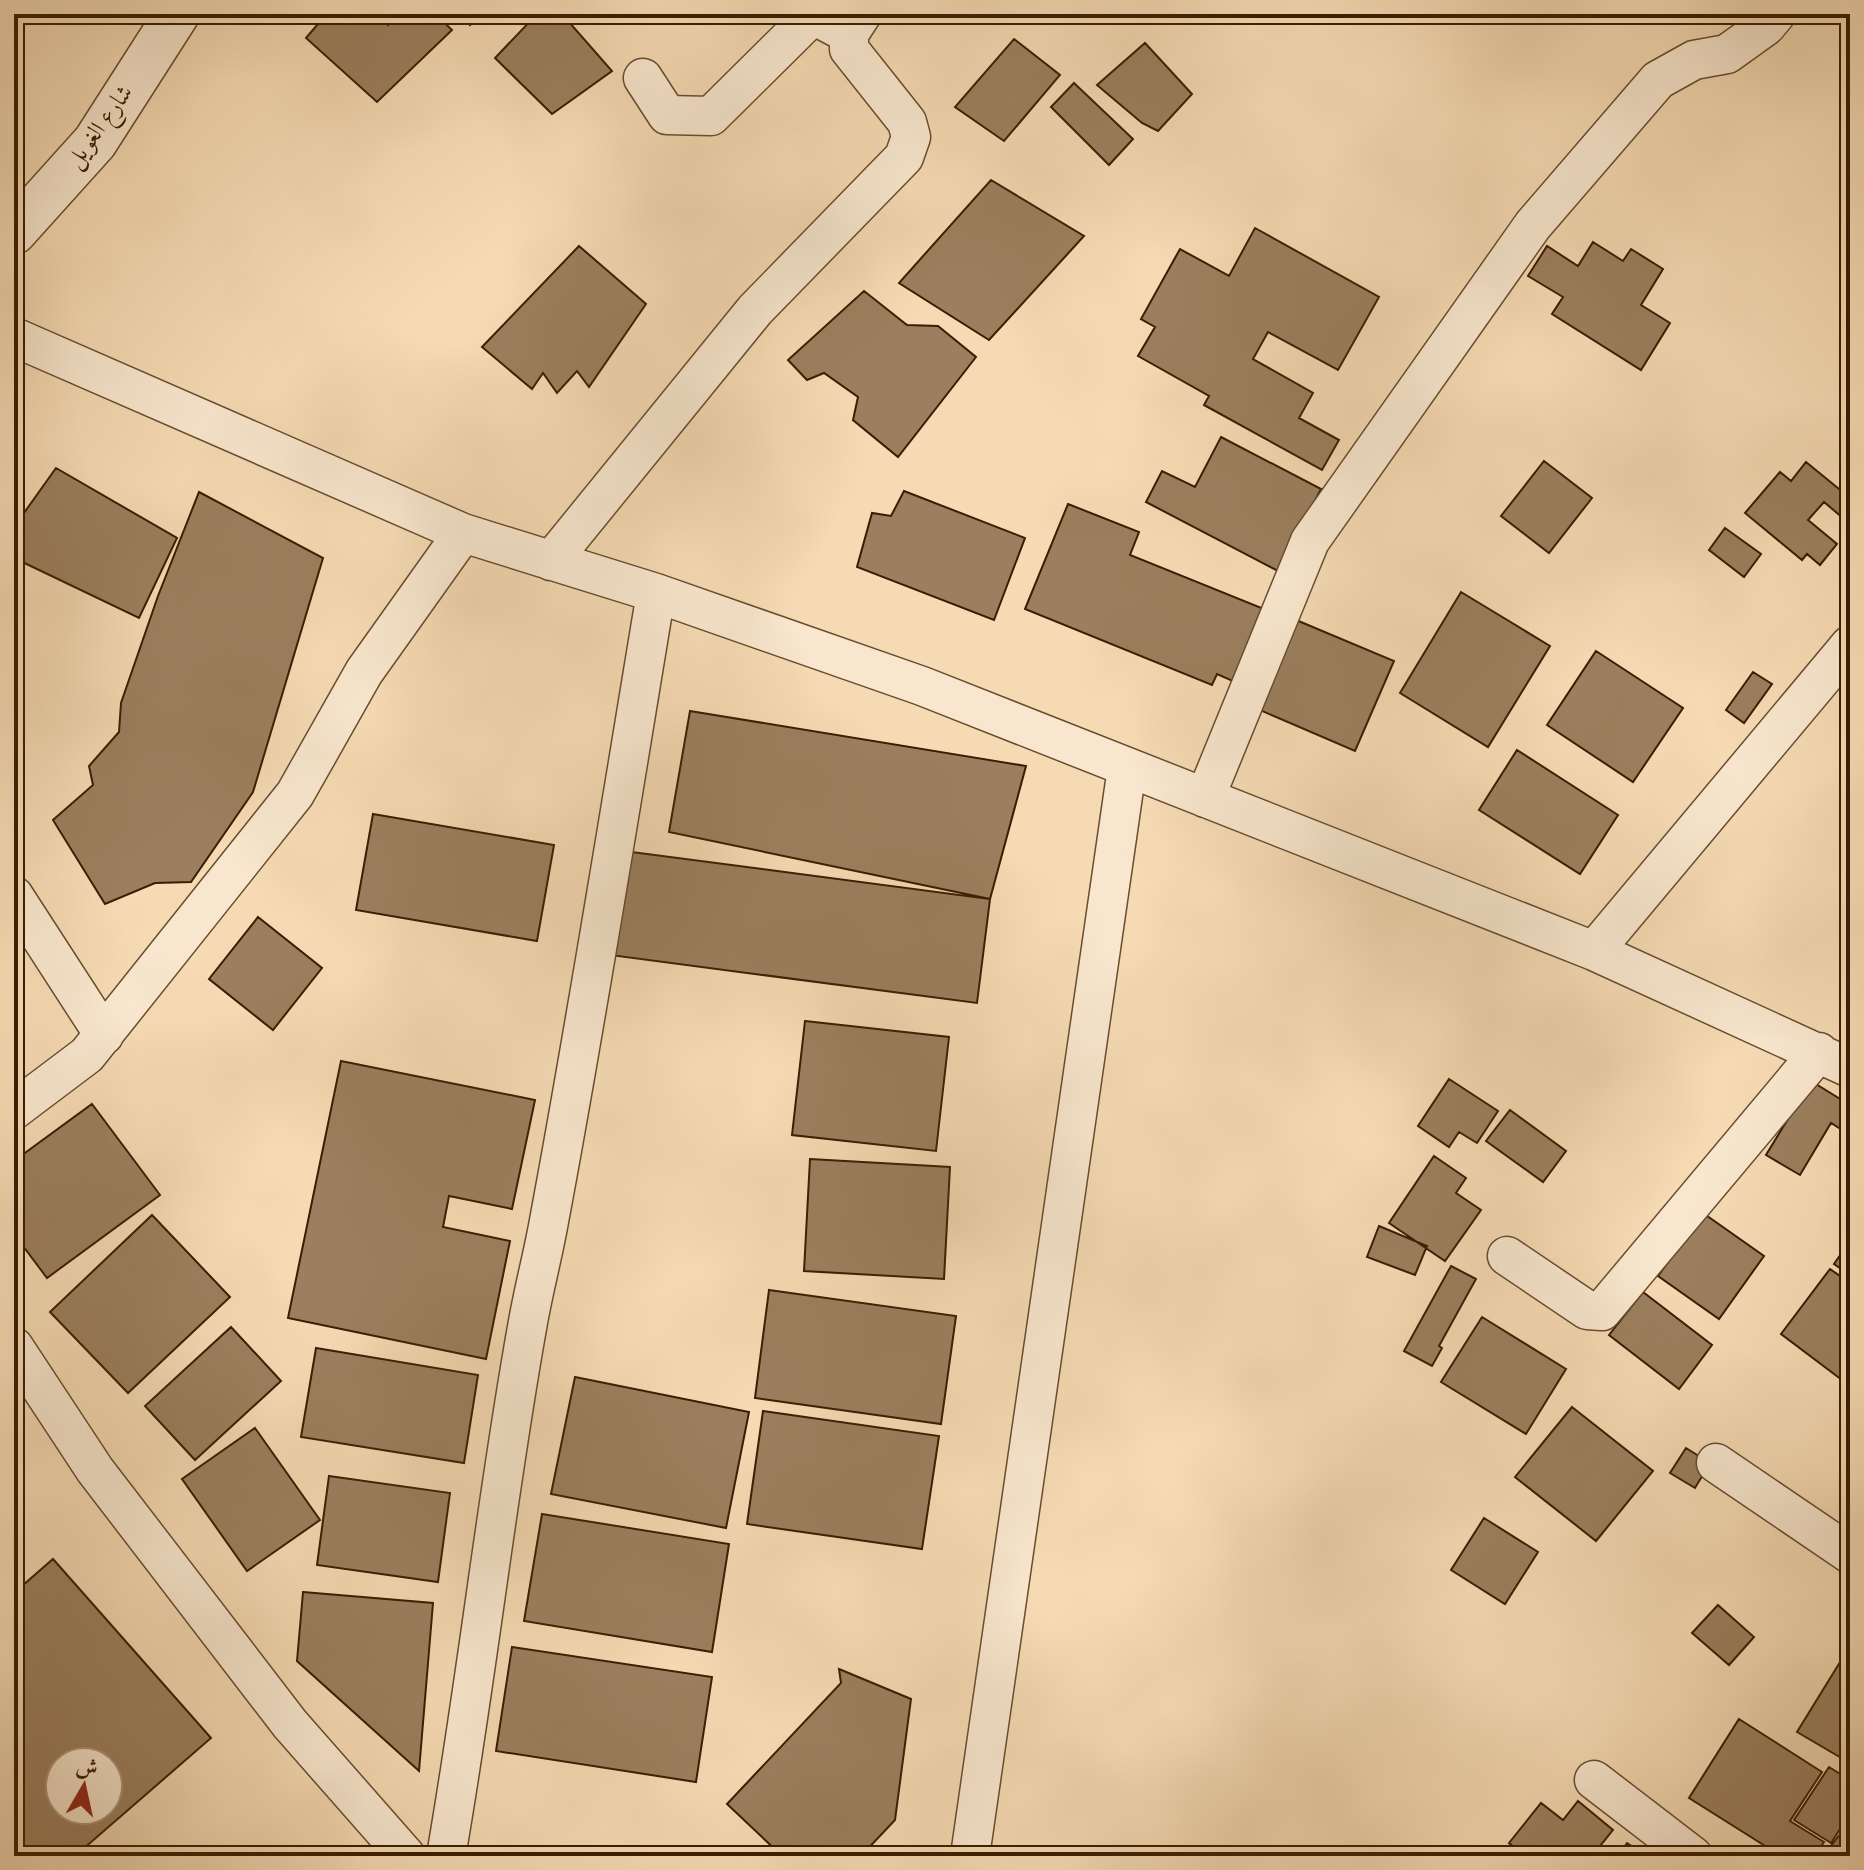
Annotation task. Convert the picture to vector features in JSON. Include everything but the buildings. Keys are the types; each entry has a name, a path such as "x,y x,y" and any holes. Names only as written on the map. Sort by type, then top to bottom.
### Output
{"street":[{"name":"شارع الغويل","path":"14,232 95,142 177,14"},
{"path":"1205,798 1310,541 1533,225 1658,80 1694,60 1727,54 1766,26 1776,14"},
{"path":"551,561 755,310 904,157 911,137 907,122 849,49 856,24 813,15 711,116 667,115 643,78"},
{"path":"14,337 463,533 656,593 922,686 1594,951 1834,1060 1602,1311 1587,1310 1507,1256"},
{"path":"14,1110 87,1055 295,794 364,672 463,533"},
{"path":"446,1856 463,1760 490,1552 528,1322 591,983 656,593"},
{"path":"1594,951 1850,645"},
{"path":"970,1856 1127,768"},
{"path":"14,896 104,1035"},
{"path":"14,1347 95,1470 280,1711 406,1856"},
{"path":"1716,1463 1850,1554"},
{"path":"1594,1780 1693,1856"}]}
